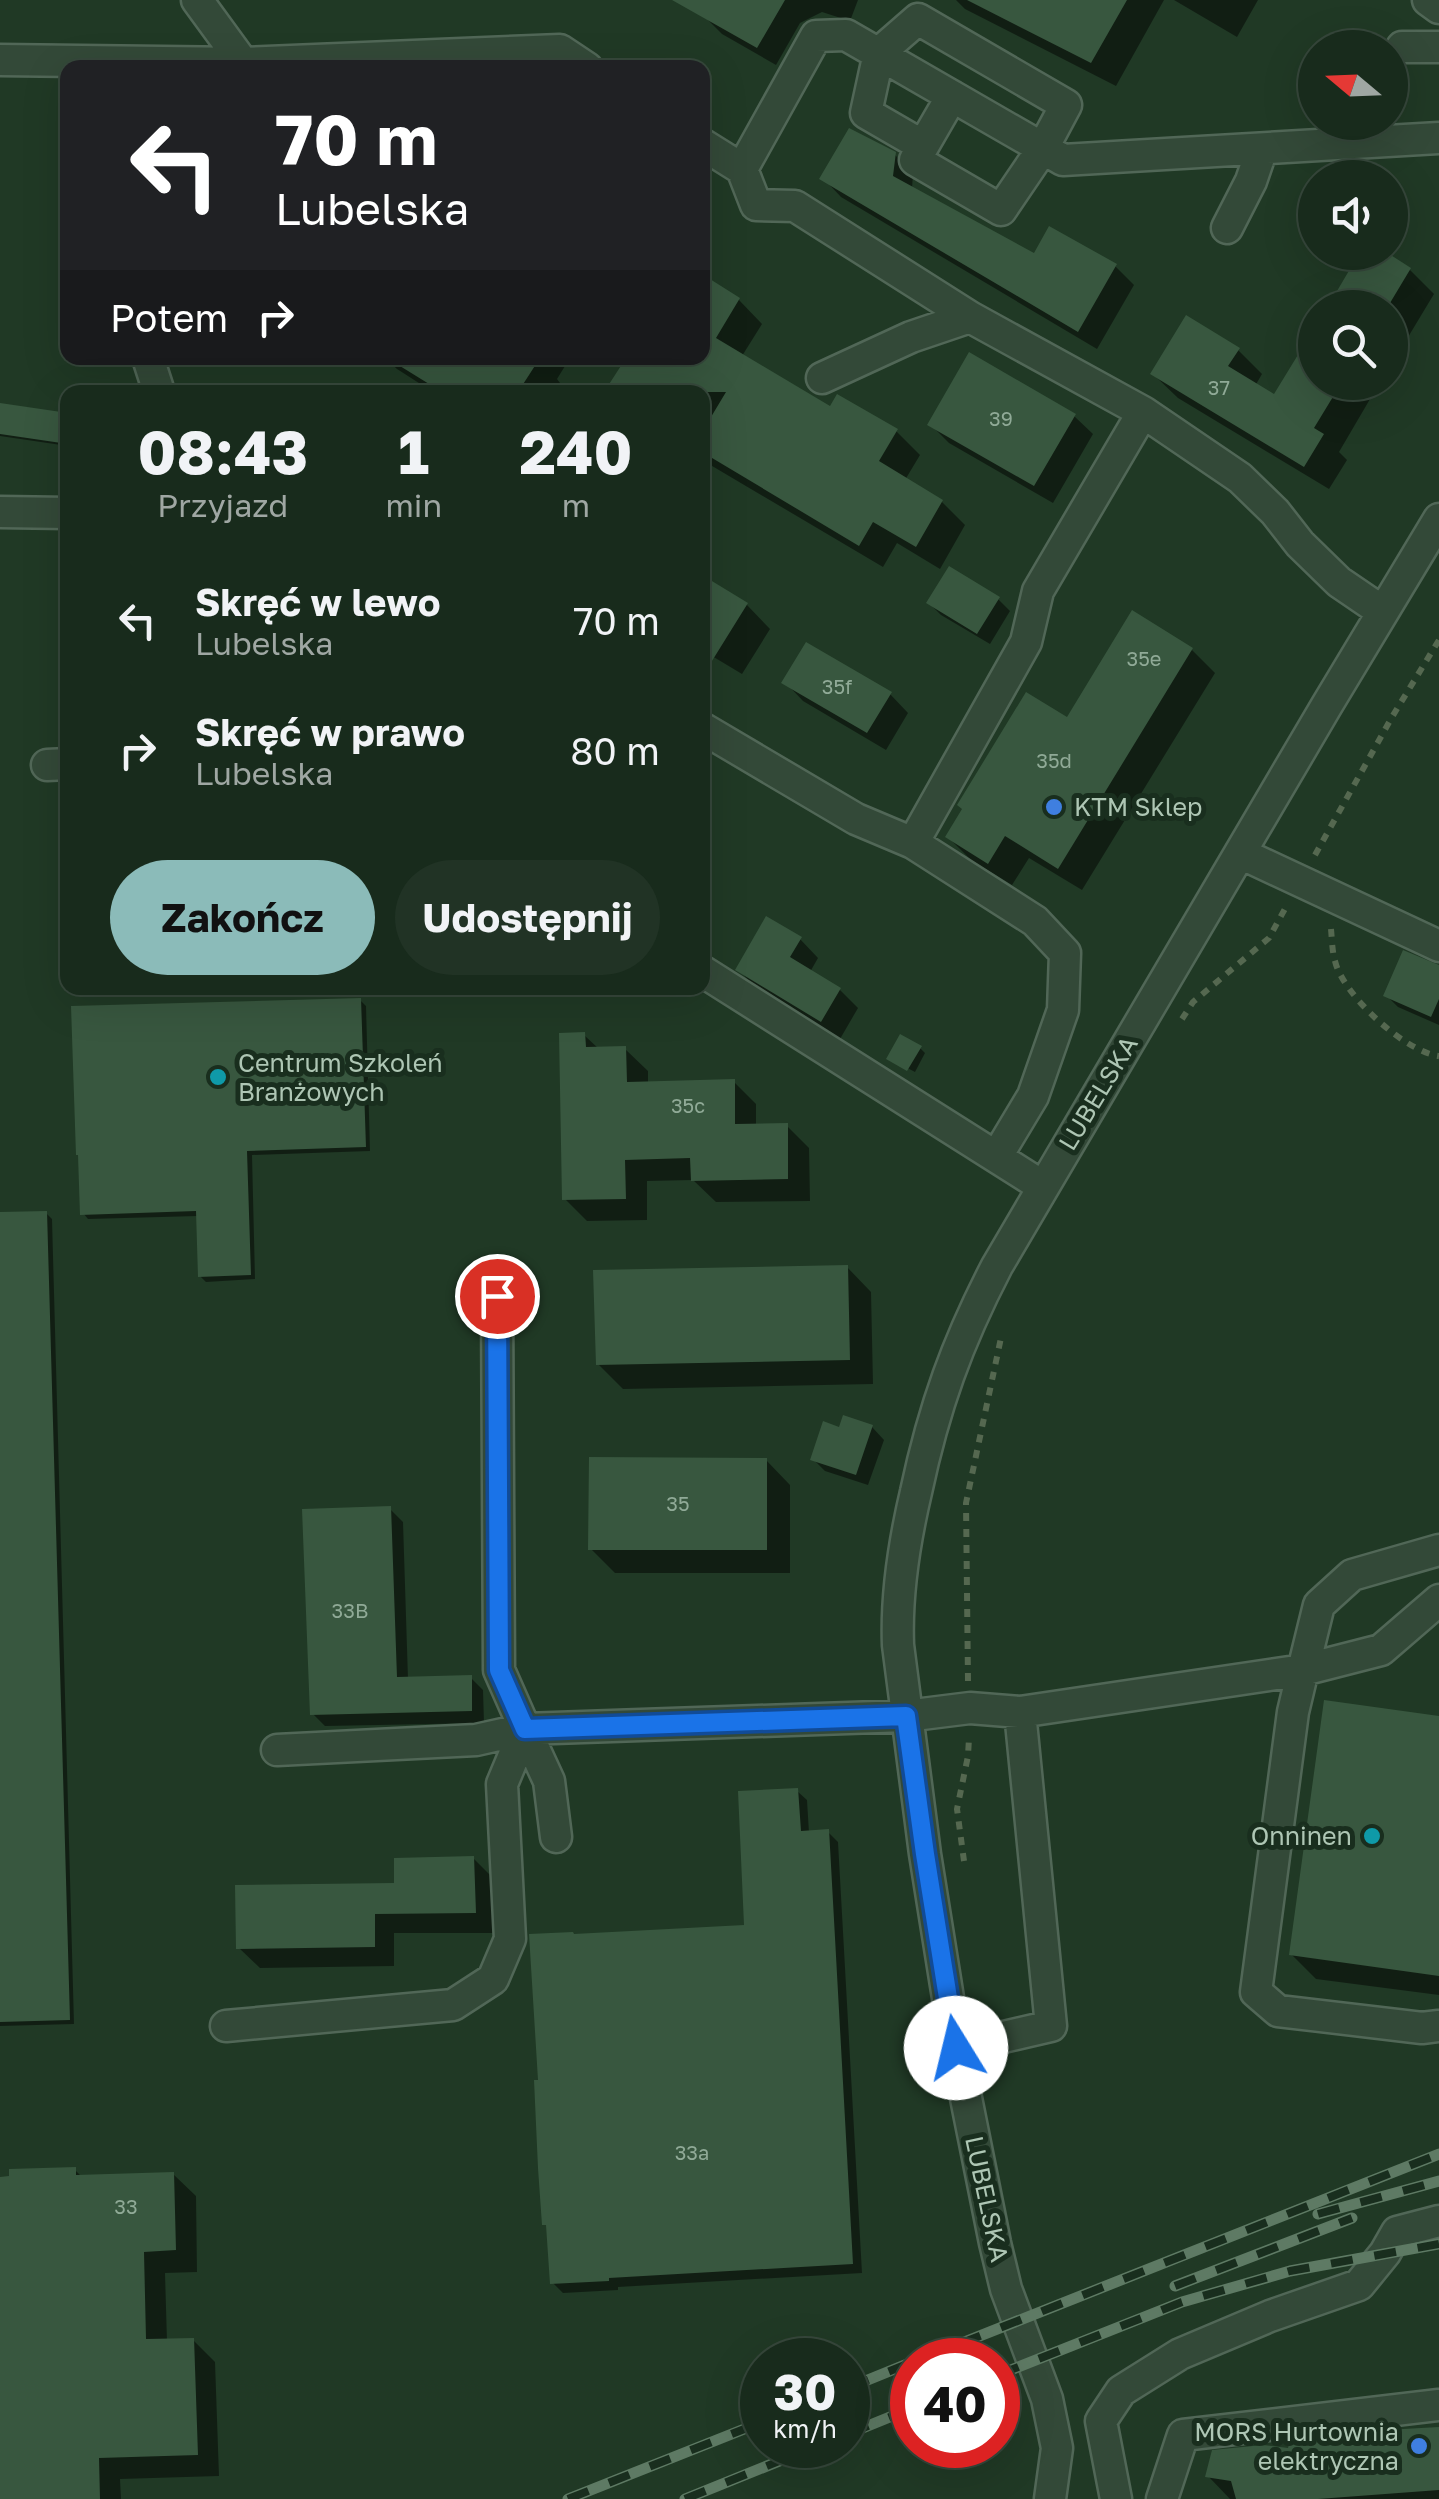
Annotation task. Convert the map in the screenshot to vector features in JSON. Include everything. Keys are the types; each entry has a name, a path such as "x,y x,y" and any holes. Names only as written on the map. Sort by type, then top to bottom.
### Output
{"street":[{"path":"196,0 241,60"},
{"path":"1428,0 1439,8"},
{"path":"923,146 866,114 879,54 918,19 1066,105 1043,148 1001,210 914,160 923,146 952,96"},
{"path":"742,170 816,36 846,34 1063,160 1439,138"},
{"path":"1408,47 1439,46"},
{"path":"316,60 560,50 575,60"},
{"path":"0,60 60,61"},
{"path":"1227,228 1251,181 1262,148"},
{"path":"710,149 742,170 756,206 795,206 970,317 1143,412 1240,478 1338,582 1383,612"},
{"path":"822,378 911,338 970,317"},
{"path":"912,843 1026,642 1038,591 1143,412"},
{"path":"0,512 60,512"},
{"name":"LUBELSKA","path":"1050,2499 1057,2448 1047,2399 1006,2289 995,2244 956,2048 925,1854 898,1646 902,1554 927,1441 970,1319 1042,1186 1439,519"},
{"path":"710,733 856,819 912,843 1035,921 1066,954 1063,1010 1033,1096 997,1156"},
{"path":"1240,852 1439,946"},
{"path":"710,976 1042,1186"},
{"path":"497,1296 499,1670 550,1781 556,1836"},
{"path":"1439,1550 1352,1575 1319,1606 1293,1712 1256,1992 1278,2011 1422,2028 1439,2026"},
{"path":"277,1750 476,1740 525,1729 906,1716 970,1708 1020,1712 1303,1670 1382,1650 1439,1600"},
{"path":"956,2048 1052,2026 1020,1712"},
{"path":"226,2026 453,2005 493,1979 510,1939 502,1784 525,1729"},
{"path":"1116,2499 1101,2421 1121,2390 1180,2354 1358,2285 1397,2232 1439,2221"},
{"path":"1162,2499 1183,2435 1439,2405"}],"path":[{"path":"1182,1018 1193,1002 1269,938 1314,887 1392,717 1439,640"},
{"path":"1314,887 1335,964 1360,1004 1386,1028 1428,1054 1439,1056"},
{"path":"964,1861 957,1809 968,1756 970,1708 966,1502 1000,1336 1008,1319"}],"building":[{"path":"672,0 785,0 757,48"},
{"path":"967,0 1127,0 1091,63"},
{"path":"849,128 896,152 893,176 1034,253 1049,226 1117,264 1078,332 819,179"},
{"path":"1411,268 1398,290 1338,290 1349,270"},
{"path":"710,279 740,298 716,338 830,406 837,394 898,429 879,461 943,500 916,547 873,522 859,546 710,457 710,419 726,392 710,392 710,385 609,385 621,365 710,365"},
{"path":"1186,315 1240,348 1228,366 1274,394 1298,355 1298,400 1331,400 1314,428 1324,434 1304,467 1150,374"},
{"path":"969,352 1076,414 1034,486 927,425"},
{"path":"398,365 535,365 523,385 431,385"},
{"path":"0,403 60,412 60,443 0,434"},
{"path":"949,566 1000,597 977,634 926,603"},
{"path":"710,580 748,603 710,664"},
{"path":"1132,610 1193,648 1058,869 1005,836 988,864 945,837 962,809 957,805 1026,692 1067,717"},
{"path":"806,642 892,692 867,733 781,683"},
{"path":"766,916 802,937 790,957 841,988 821,1022 735,970"},
{"path":"1403,950 1439,965 1439,999 1431,1017 1383,996"},
{"name":"Centrum Szkoleń Branżowych","path":"361,998 366,1147 247,1151 251,1275 198,1277 196,1211 80,1215 71,1006"},
{"path":"585,1032 586,1047 626,1046 627,1082 735,1079 735,1124 788,1123 788,1179 691,1181 690,1158 625,1160 626,1199 562,1200 559,1033"},
{"path":"900,1034 922,1046 907,1071 886,1059"},
{"path":"47,1211 70,2020 0,2022 0,1212"},
{"path":"848,1265 850,1360 596,1365 593,1270"},
{"path":"843,1415 873,1425 856,1475 810,1460 823,1421 839,1427"},
{"path":"589,1457 767,1458 767,1550 588,1550"},
{"path":"391,1506 397,1677 472,1675 472,1711 310,1715 302,1509"},
{"name":"Onninen","path":"1324,1700 1439,1716 1439,1976 1289,1955"},
{"path":"798,1788 801,1831 829,1829 853,2264 550,2284 538,2168 534,2080 538,2080 529,1934 744,1925 738,1791"},
{"path":"474,1856 476,1913 375,1914 375,1947 236,1949 235,1885 394,1883 394,1858"},
{"path":"76,2167 76,2175 174,2172 176,2250 144,2252 146,2339 194,2338 198,2455 99,2458 100,2499 0,2499 0,2177 9,2176 9,2169"},
{"path":"1439,2427 1439,2490 1318,2499 1236,2499 1231,2481 1205,2477 1212,2450 1263,2445 1288,2448 1290,2441"}],"railway":[{"path":"975,2338 1439,2154"},
{"path":"1318,2214 1439,2181"},
{"path":"1175,2286 1352,2218"},
{"path":"1020,2366 1182,2302 1290,2271 1439,2244"},
{"path":"870,2379 890,2371"},
{"path":"870,2425 890,2417"},
{"path":"568,2499 740,2431"},
{"path":"685,2499 762,2468"}],"place":[{"name":"KTM Sklep","path":"1054,807"},
{"name":"Centrum Szkoleń Branżowych","path":"218,1077"},
{"name":"Onninen","path":"1372,1836"},
{"name":"MORS Hurtownia elektryczna","path":"1419,2446"}],"route":[{"path":"497,1296 499,1670 525,1729 906,1716 956,2048"}]}
